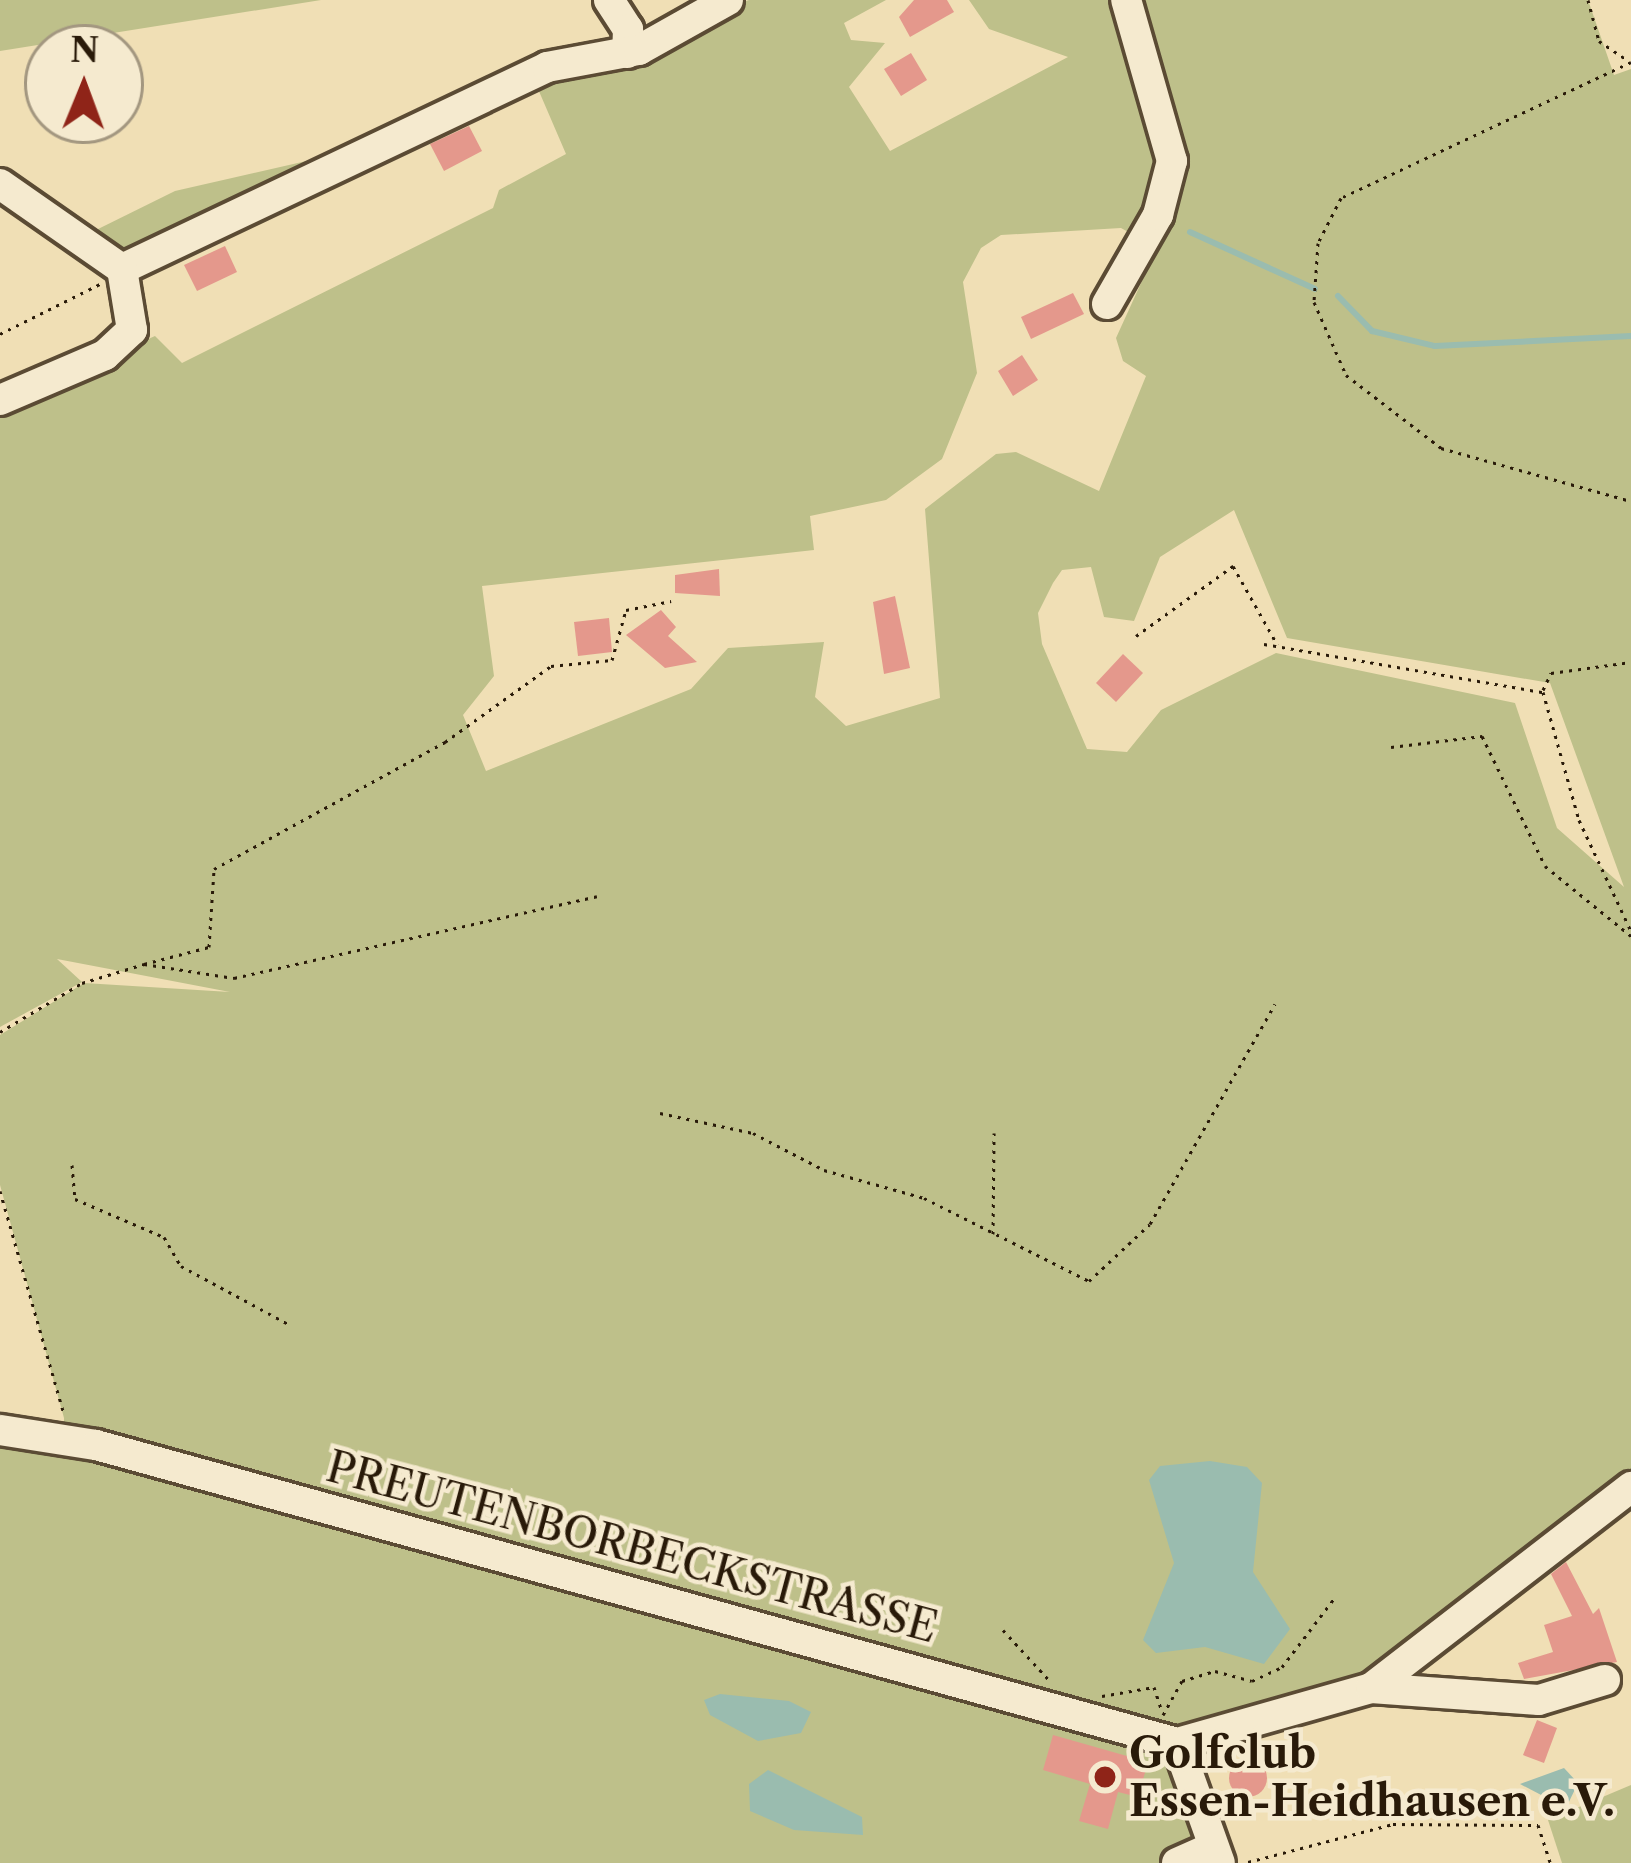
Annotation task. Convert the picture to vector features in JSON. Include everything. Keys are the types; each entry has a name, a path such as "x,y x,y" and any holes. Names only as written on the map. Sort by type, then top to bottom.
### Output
{"street":[{"path":"609,0 628,29 627,53"},
{"path":"122,269 547,67 627,53 728,0"},
{"path":"1107,304 1158,215 1172,161 1126,0"},
{"path":"0,184 122,269 132,330 105,355 0,400"},
{"name":"PREUTENBORBECKSTRASSE","path":"0,1430 62,1437 1177,1743"},
{"path":"1371,1688 1631,1487"},
{"path":"1177,1863 1215,1855 1177,1743 1371,1688 1539,1700 1604,1680"}],"path":[{"path":"1588,0 1598,41 1631,62"},
{"path":"1631,62 1341,198 1318,243 1314,302 1346,375 1441,448 1631,501"},
{"path":"0,334 122,269"},
{"path":"1136,636 1233,566 1276,644"},
{"path":"0,1032 82,983 209,947 214,869 425,754 551,666 612,660 626,610 671,601"},
{"path":"1264,644 1543,692"},
{"path":"1631,662 1551,673 1543,692 1580,820 1631,933"},
{"path":"1390,747 1482,736 1545,866 1631,933"},
{"path":"144,964 234,978 597,896"},
{"path":"660,1113 753,1133 1089,1281 1150,1224 1275,1004"},
{"path":"993,1236 994,1133"},
{"path":"72,1165 75,1199 164,1238 181,1266 290,1325"},
{"path":"0,1191 62,1437"},
{"path":"1163,1714 1182,1681 1215,1671 1252,1681 1282,1667 1336,1596"},
{"path":"1003,1630 1061,1692"},
{"path":"1082,1694 1154,1687 1177,1743"},
{"path":"1244,1863 1393,1824 1538,1825 1550,1863"}],"green space":[{"path":"0,0 321,0 144,28 144,24 24,24 24,47 0,51"},
{"path":"749,0 886,0 844,23 851,40 885,43 849,87 890,151 1068,57 989,29 969,0 1588,0 1614,75 1631,69 1631,1489 1371,1697 1194,1751 1229,1863 0,1863 0,1430 64,1436 64,1418 0,1185 0,1035 84,983 230,992 57,959 82,982 0,1027 0,405 155,336 182,363 493,208 499,190 566,154 535,82","holes":["1121,228 1157,248 1116,338 1123,361 1146,376 1099,491 1016,452 996,454 925,509 940,698 846,726 815,697 824,642 728,648 691,689 486,771 463,715 494,676 482,586 814,550 810,516 886,500 942,459 977,373 963,282 981,248 1001,235","1234,510 1287,638 1550,683 1624,887 1557,828 1515,703 1276,653 1161,710 1127,752 1087,749 1042,644 1038,613 1053,583 1062,570 1091,567 1104,617 1134,621 1160,557"]},
{"path":"324,157 124,266 92,232 175,191"},
{"name":"Golfclub Essen-Heidhausen e.V.","path":"1631,1785 1631,1863 1562,1863 1548,1820"}],"shaded area":[{"path":"1210,1461 1247,1467 1262,1483 1253,1572 1290,1629 1264,1664 1205,1647 1156,1653 1143,1640 1174,1563 1149,1480 1160,1466"},
{"path":"720,1694 789,1701 811,1712 801,1733 758,1741 710,1715 704,1700"},
{"path":"1564,1768 1578,1783 1566,1808 1520,1784"},
{"path":"768,1770 862,1817 863,1835 794,1830 750,1811 749,1784"}],"building":[{"path":"914,0 947,0 954,12 910,37 899,17"},
{"path":"911,53 927,80 901,96 884,69"},
{"path":"469,126 482,151 444,171 430,144"},
{"path":"225,246 237,272 197,291 184,265"},
{"path":"1073,293 1084,314 1031,339 1021,317"},
{"path":"1022,355 1038,380 1013,396 998,371"},
{"path":"719,569 720,596 675,593 675,575"},
{"path":"895,596 910,668 884,674 873,602"},
{"path":"661,610 676,627 668,636 697,662 665,668 626,635"},
{"path":"609,618 612,652 578,656 574,622"},
{"path":"1123,654 1143,673 1116,702 1096,683"},
{"path":"1566,1562 1593,1614 1599,1608 1617,1662 1524,1679 1518,1663 1553,1652 1544,1625 1572,1616 1551,1574"},
{"path":"1537,1720 1557,1728 1544,1763 1523,1755"},
{"name":"Golfclub Essen-Heidhausen e.V.","path":"1053,1735 1148,1762 1138,1797 1118,1792 1108,1829 1079,1821 1090,1784 1043,1770"},
{"path":"1248,1759 1262,1764 1267,1778 1262,1792 1248,1797 1234,1792 1229,1778 1234,1764"}],"waterway":[{"path":"1190,232 1315,289"},
{"path":"1338,296 1372,331 1435,346 1631,336"}],"place":[{"name":"Golfclub Essen-Heidhausen e.V.","path":"1105,1777"}]}
